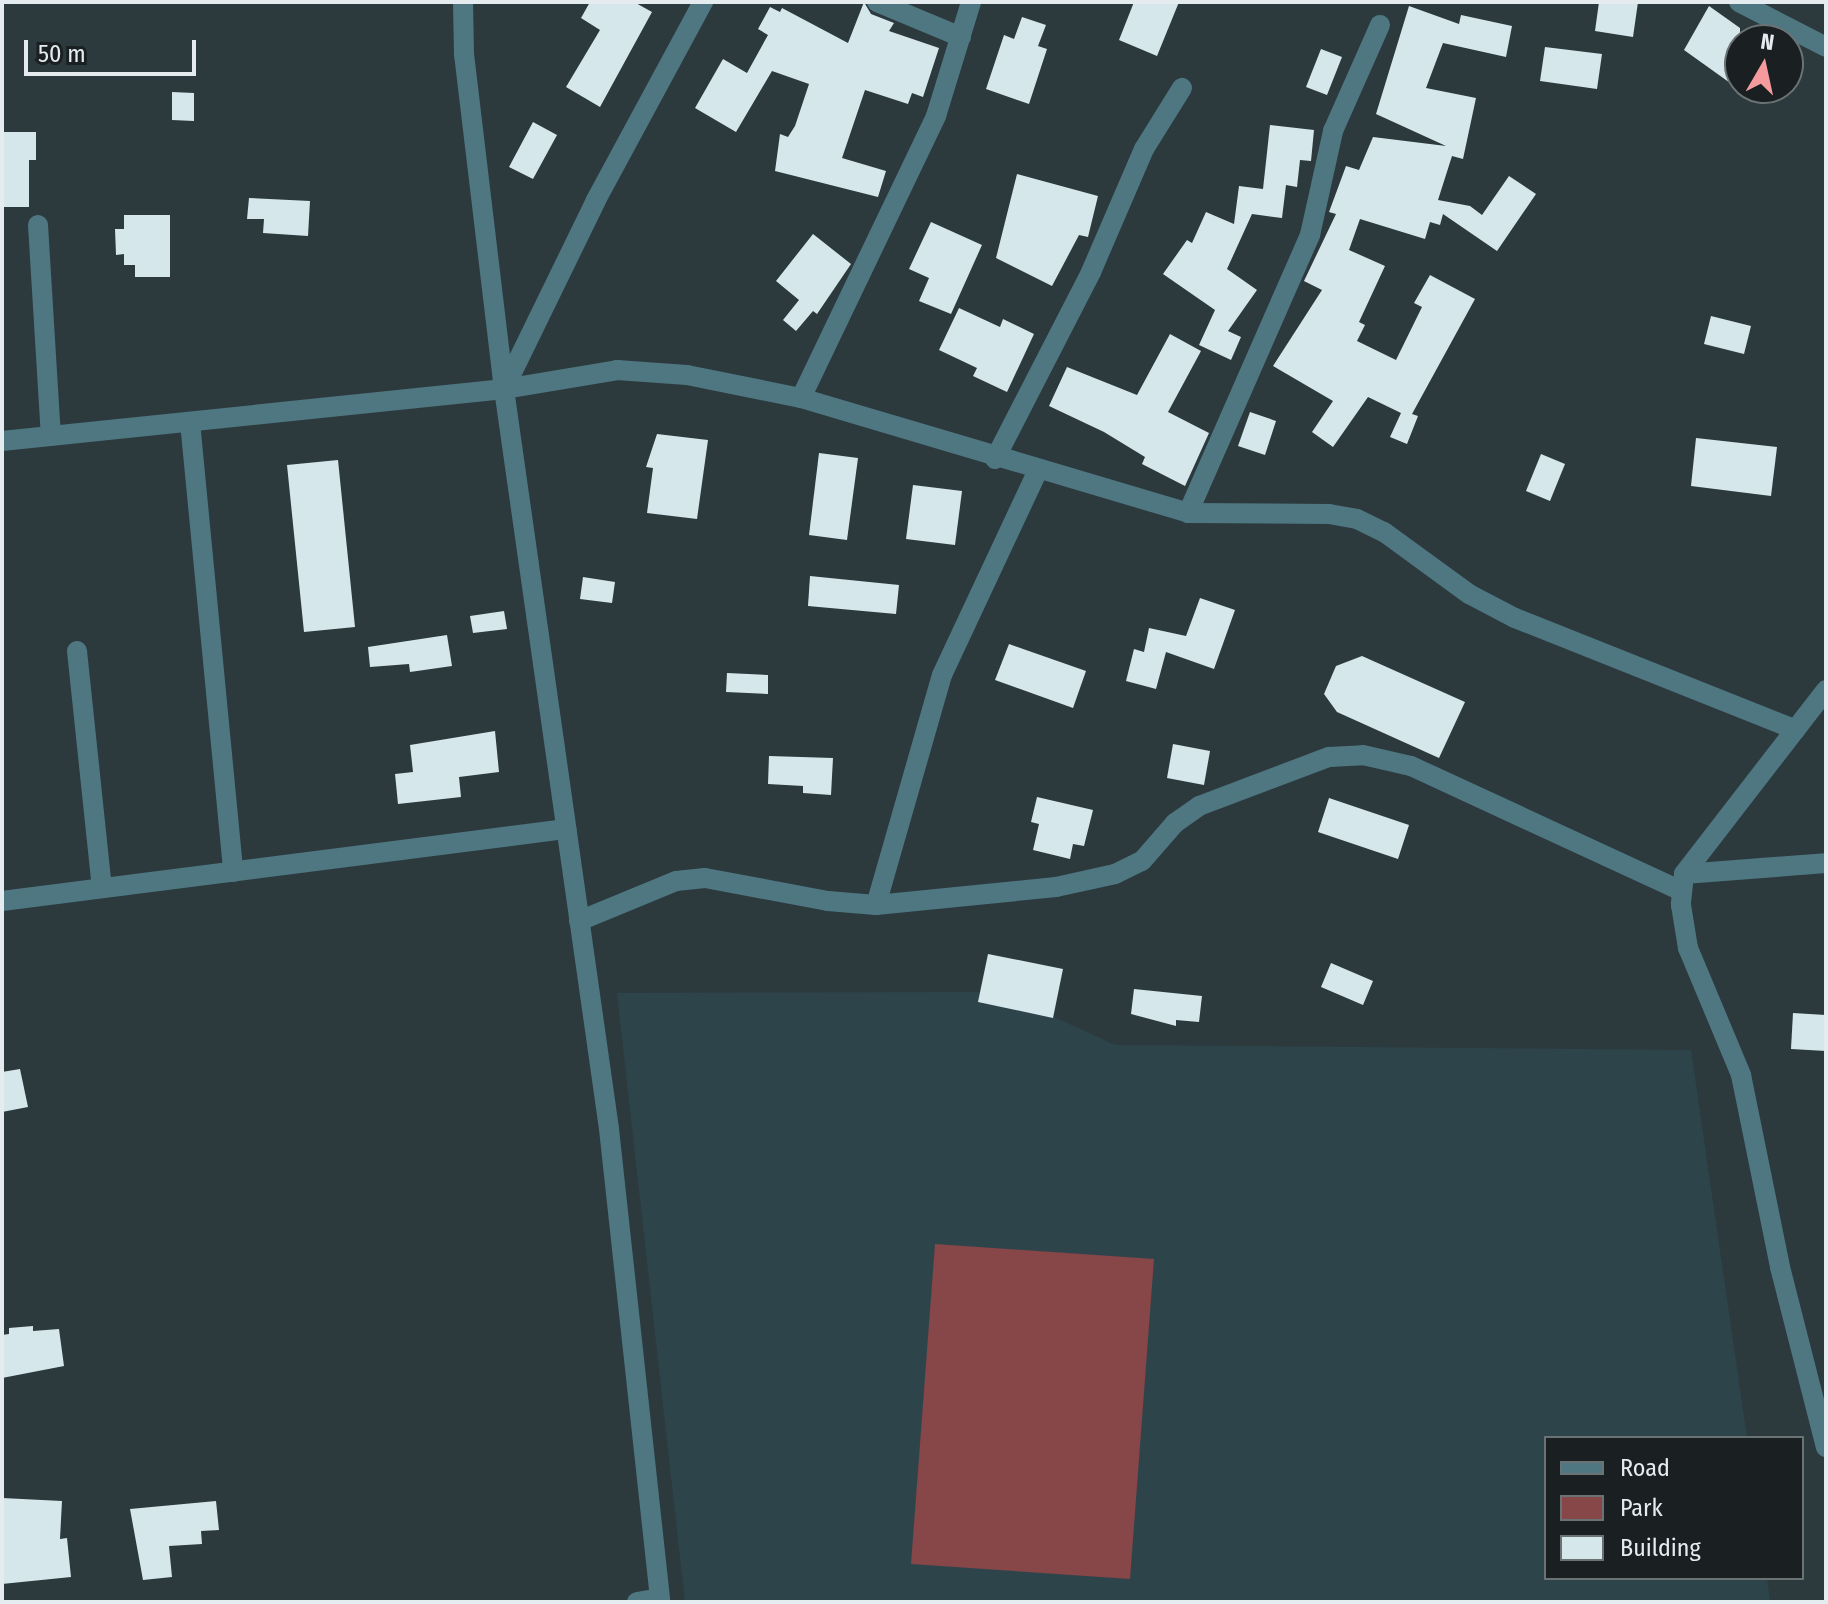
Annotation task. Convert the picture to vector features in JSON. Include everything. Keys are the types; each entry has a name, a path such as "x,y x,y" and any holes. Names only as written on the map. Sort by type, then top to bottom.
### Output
{"street":[{"path":"463,2 464,54 504,389 609,1129 660,1600 637,1602"},
{"path":"504,389 596,200 703,2"},
{"path":"877,2 961,37"},
{"path":"801,398 936,116 971,2"},
{"path":"1739,2 1826,47"},
{"path":"1188,513 1310,235 1333,131 1380,25"},
{"path":"995,459 1091,272 1144,149 1182,88"},
{"path":"38,225 51,436"},
{"path":"2,441 504,389 617,370 687,375 801,398 1037,472 1188,513 1329,514 1357,519 1515,618 1796,730"},
{"path":"190,422 233,872"},
{"path":"876,905 942,675 1037,472"},
{"path":"77,651 102,888"},
{"path":"1826,690 1683,882 1688,948 1741,1075 1780,1267 1826,1447"},
{"path":"579,921 676,881 705,878 828,901 876,905 1056,887 1115,874 1142,861 1175,823 1199,806 1329,757 1363,755 1411,766 1683,882 1826,863"},
{"path":"2,901 566,829"}],"shaded area":[{"path":"1000,992 1115,1045 1691,1050 1747,1436 1544,1436 1544,1580 1767,1580 1770,1602 685,1602 617,993"}],"green space":[{"path":"935,1244 1154,1259 1130,1579 911,1564"}],"building":[{"path":"590,2 634,2 652,12 600,107 566,87 600,30 581,18"},
{"path":"864,2 871,14 894,23 889,31 939,48 923,97 912,93 908,104 865,90 842,158 886,171 878,197 775,171 780,134 788,137 795,126 809,84 772,71 736,132 695,108 723,59 747,73 768,35 758,29 770,7 780,12 782,8 848,43"},
{"path":"1134,2 1179,2 1157,56 1119,40"},
{"path":"1599,2 1638,2 1633,37 1595,31"},
{"path":"1409,6 1459,24 1461,15 1512,26 1506,57 1443,43 1426,88 1476,98 1463,159 1452,156 1438,200 1470,206 1482,215 1509,176 1536,194 1497,251 1443,214 1440,225 1430,222 1425,239 1360,219 1349,250 1385,266 1359,322 1365,325 1357,341 1396,360 1422,307 1414,303 1430,275 1475,299 1412,414 1418,416 1407,444 1390,437 1401,413 1368,397 1333,447 1312,432 1333,401 1273,366 1322,290 1304,281 1336,214 1329,212 1346,166 1359,170 1373,137 1446,146 1376,114"},
{"path":"1709,6 1734,24 1724,24 1724,79 1684,50"},
{"path":"1022,17 1046,25 1038,46 1047,49 1029,104 986,89 1004,35 1014,39"},
{"path":"1545,47 1602,54 1597,89 1540,81"},
{"path":"1321,49 1342,57 1327,95 1306,87"},
{"path":"172,92 194,93 194,121 172,120"},
{"path":"533,122 557,135 533,179 509,167"},
{"path":"1270,125 1314,130 1311,161 1300,160 1297,187 1286,185 1282,218 1252,214 1227,269 1257,290 1228,331 1241,337 1231,360 1199,345 1215,310 1163,274 1187,240 1192,243 1206,212 1234,224 1239,186 1263,189"},
{"path":"2,132 36,132 36,160 29,160 29,207 2,207"},
{"path":"1017,174 1098,196 1088,237 1079,235 1052,286 996,258"},
{"path":"249,198 310,201 308,236 263,233 264,219 247,219"},
{"path":"124,215 170,215 170,277 135,277 135,265 124,265 124,254 116,255 115,229 124,229"},
{"path":"931,222 982,245 951,314 919,301 929,278 909,269"},
{"path":"813,234 851,264 817,314 813,311 796,331 783,320 799,300 776,281"},
{"path":"959,308 1000,327 1003,319 1034,334 1007,392 973,376 977,368 939,350"},
{"path":"1711,316 1751,326 1744,354 1704,344"},
{"path":"1170,334 1201,351 1168,412 1209,433 1185,486 1142,464 1145,457 1104,432 1049,406 1067,367 1137,395"},
{"path":"1250,412 1276,421 1265,455 1238,446"},
{"path":"657,434 708,440 697,519 647,513 653,468 646,467"},
{"path":"1696,438 1777,447 1771,496 1691,486"},
{"path":"819,453 858,458 847,540 809,535"},
{"path":"1541,454 1565,464 1550,501 1526,491"},
{"path":"338,460 355,627 304,632 287,465"},
{"path":"913,485 962,491 955,545 906,539"},
{"path":"810,576 899,585 896,614 808,606"},
{"path":"583,577 615,582 612,603 580,599"},
{"path":"1200,598 1235,610 1214,669 1166,652 1156,689 1126,681 1134,649 1144,652 1149,628 1186,636"},
{"path":"504,611 507,629 473,633 470,616"},
{"path":"447,635 452,666 410,672 409,664 370,667 368,647"},
{"path":"1009,644 1086,671 1073,708 995,680"},
{"path":"1362,656 1465,702 1439,758 1337,712 1324,694 1336,666"},
{"path":"727,673 768,675 768,694 726,692"},
{"path":"495,731 499,772 459,777 461,797 398,804 395,774 413,772 410,745"},
{"path":"1173,744 1210,751 1204,785 1167,778"},
{"path":"769,756 833,758 831,795 803,793 803,786 768,784"},
{"path":"1037,797 1093,810 1084,846 1073,844 1070,859 1033,850 1039,824 1031,822"},
{"path":"1329,798 1409,825 1398,859 1318,832"},
{"path":"988,954 1063,969 1053,1018 978,1002"},
{"path":"1331,963 1373,981 1363,1005 1321,987"},
{"path":"1134,989 1202,996 1199,1022 1176,1020 1176,1026 1131,1014"},
{"path":"1793,1013 1826,1015 1826,1051 1791,1049"},
{"path":"20,1069 28,1107 2,1112 2,1072"},
{"path":"33,1326 33,1331 59,1329 64,1366 2,1378 2,1335 9,1334 9,1328"},
{"path":"2,1498 62,1501 60,1539 67,1538 71,1577 2,1584"},
{"path":"216,1501 219,1530 201,1531 202,1544 169,1546 172,1577 143,1580 130,1509"}]}
